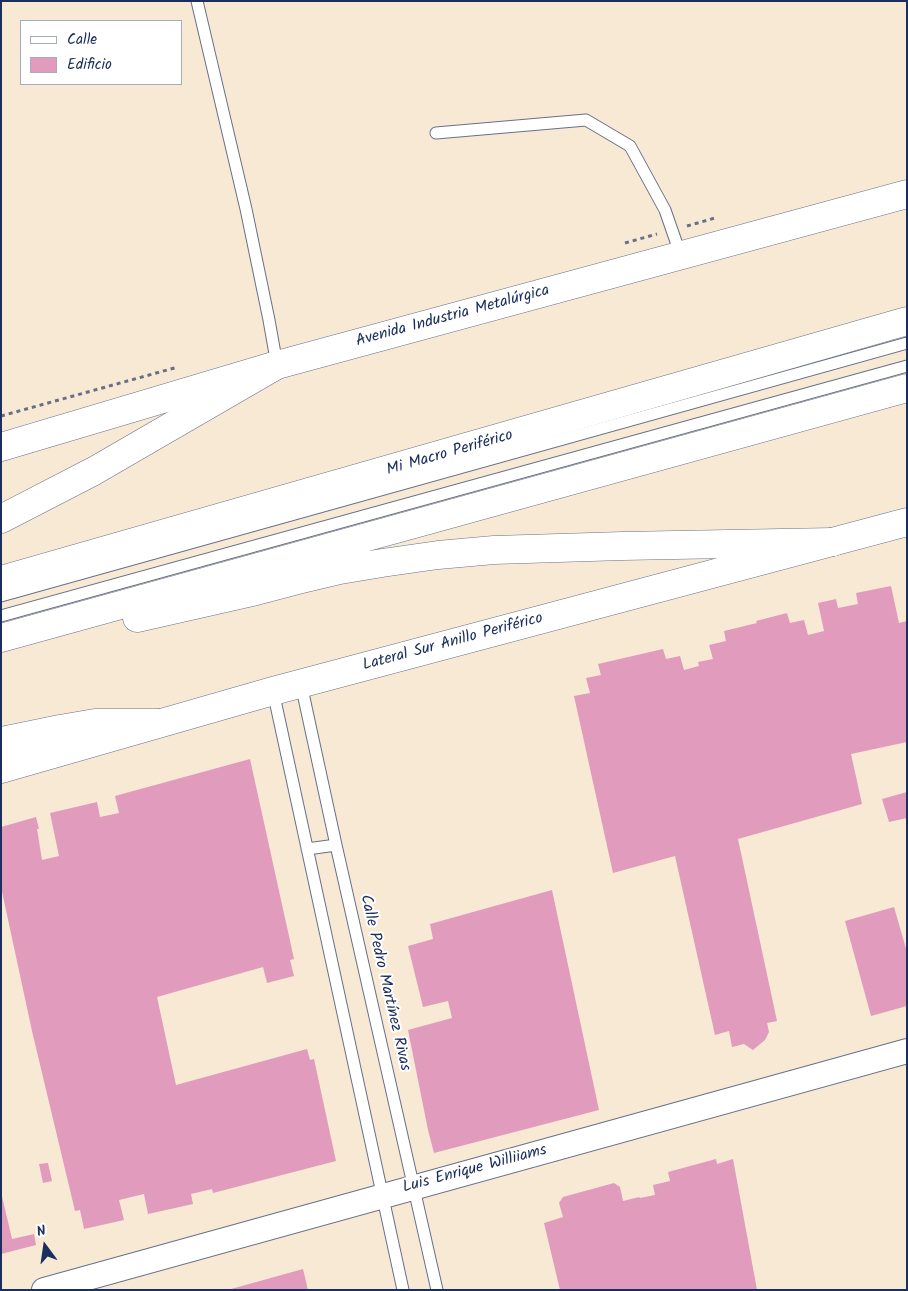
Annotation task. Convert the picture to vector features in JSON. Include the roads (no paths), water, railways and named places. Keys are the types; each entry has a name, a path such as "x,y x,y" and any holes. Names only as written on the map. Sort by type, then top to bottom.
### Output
{"main road":[{"name":"Avenida Industria Metalúrgica","path":"1,447 277,365 907,194"},
{"path":"1,580 907,321"},
{"path":"1,519 94,471 277,365"},
{"path":"1,638 907,388"},
{"name":"Lateral Sur Anillo Periférico","path":"1,769 301,684 907,522"},
{"path":"1,649 340,570 438,555 494,550 833,542"},
{"path":"1,741 95,723 159,723"}],"street":[{"name":"Luis Enrique Williiams","path":"58,1288 907,1051"}],"lane":[{"path":"196,1 246,209 277,365"},
{"path":"436,133 586,120 630,146 665,210 681,256"},
{"name":"Mi Macro Periférico","path":"1,596 907,343"},
{"path":"1,616 907,366"},
{"name":"Calle Pedro Martínez Rivas","path":"301,684 437,1290"},
{"path":"273,692 403,1290"},
{"path":"307,849 336,845"}]}
